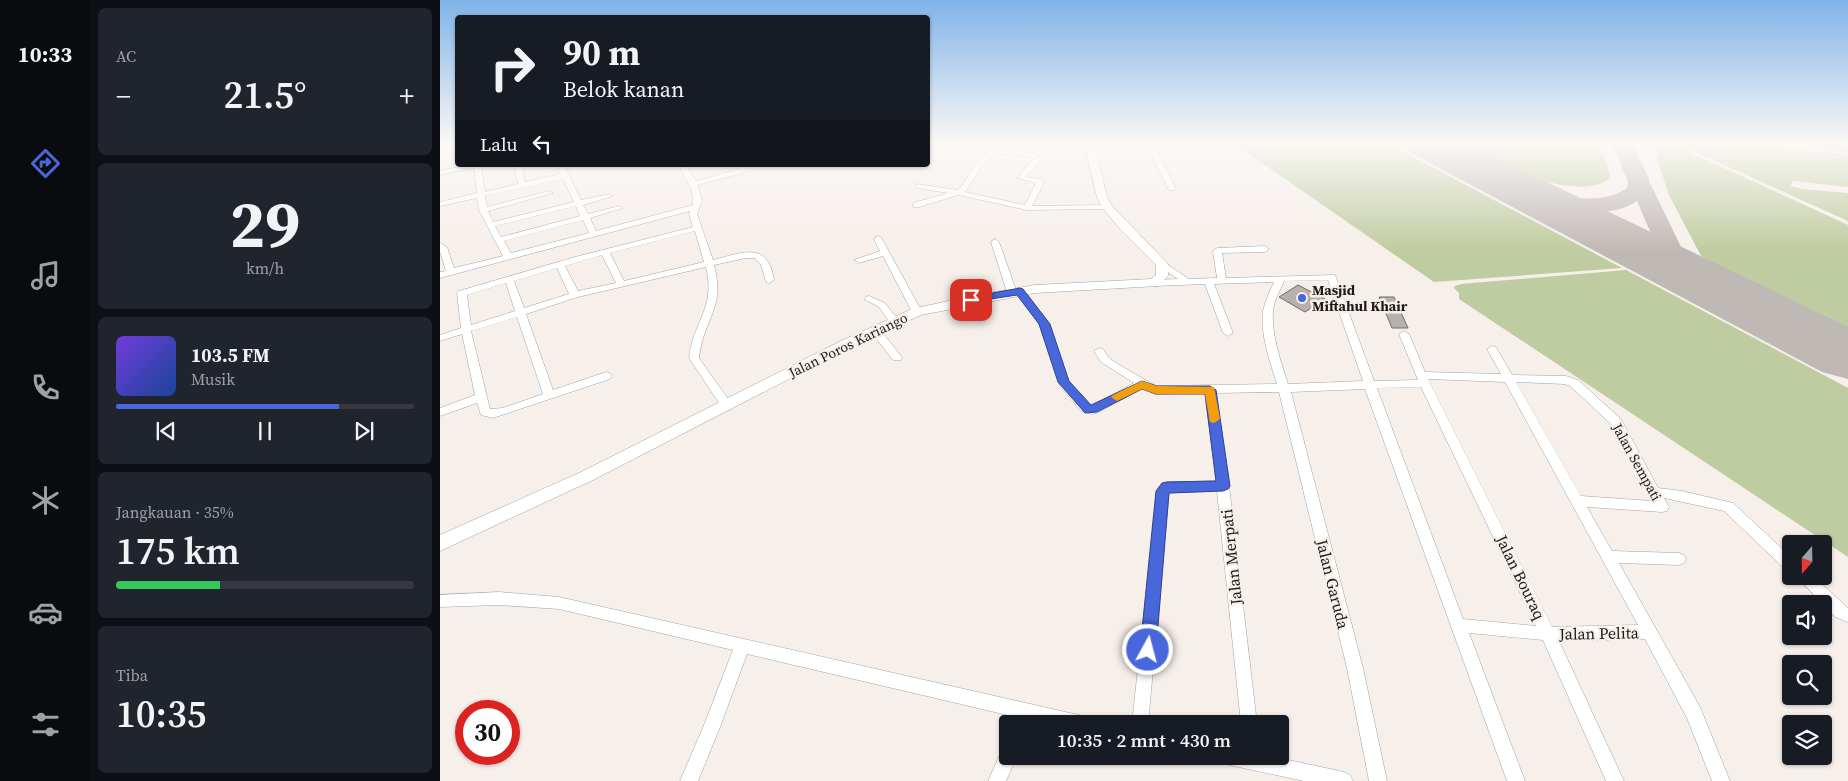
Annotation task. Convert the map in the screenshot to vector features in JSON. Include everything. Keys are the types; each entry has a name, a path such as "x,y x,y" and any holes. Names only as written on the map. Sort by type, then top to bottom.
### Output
{"main road":[{"path":"1100,179 1102,197 1107,207 1124,227 1162,264 1162,276 1154,283"},
{"name":"Jalan Poros Kariango","path":"440,543 587,476 894,320 917,312 1016,292 1154,283"}],"street":[{"path":"479,179 484,210 490,225 508,256"},
{"path":"521,179 522,185"},
{"path":"440,204 548,179"},
{"path":"566,179 593,234"},
{"path":"691,179 698,202 693,214 709,263 714,290 712,304 696,338 694,358 727,406"},
{"path":"694,184 710,179"},
{"path":"916,205 958,193 964,189 970,179"},
{"path":"1027,208 1040,183 1029,179"},
{"path":"1167,179 1172,188"},
{"path":"920,186 1027,208 1107,207"},
{"path":"484,210 549,193"},
{"path":"490,225 608,196"},
{"path":"440,275 697,207"},
{"path":"499,240 619,208"},
{"path":"606,376 493,414 485,412 480,398 466,330 462,293 560,264 698,228"},
{"path":"878,239 917,312"},
{"path":"995,242 1016,292 1044,324 1064,382 1085,408 1093,410 1142,384"},
{"path":"440,246 443,247 451,272"},
{"path":"1222,280 1217,251 1265,249"},
{"path":"605,252 621,283"},
{"path":"859,260 886,252"},
{"path":"440,338 575,295 621,283 642,281 709,263 756,254 763,258 767,265 769,280"},
{"path":"560,264 575,295"},
{"path":"1162,264 1186,281"},
{"path":"1154,283 1332,277 1370,386 1460,625 1516,781"},
{"name":"Jalan Garuda","path":"1281,278 1268,315 1278,371 1284,388 1355,668 1378,781"},
{"path":"509,279 549,396"},
{"path":"1208,280 1228,333"},
{"path":"869,299 882,305 894,320"},
{"path":"876,330 897,358"},
{"name":"Jalan Bouraq","path":"1404,334 1423,379 1548,634 1615,781"},
{"path":"1492,349 1560,473 1578,501 1694,714 1721,781"},
{"name":"Jalan Sempati","path":"1099,351 1105,360 1142,384 1156,390 1370,386 1423,379 1566,380 1574,383 1617,422 1662,507 1578,501"},
{"name":"Jalan Merpati","path":"1210,390 1223,486 1248,715"},
{"path":"440,412 480,398"},
{"path":"1141,715 1163,491 1167,487 1223,486"},
{"path":"1654,492 1682,496 1728,507 1782,558"},
{"path":"1608,557 1679,559"},
{"path":"1812,585 1840,612 1848,615"},
{"path":"440,601 472,598 517,598 559,603 742,646 1016,715"},
{"name":"Jalan Pelita","path":"1460,625 1548,634 1649,632"},
{"path":"690,781 742,646"},
{"path":"997,781 1004,765"},
{"path":"1278,765 1344,781"}],"green space":[{"path":"1286,179 1456,179 1622,268 1434,282"},
{"path":"1539,179 1608,179 1593,186 1582,187"},
{"path":"1664,179 1749,179 1848,225 1848,331 1730,273 1701,256 1669,195"},
{"path":"1756,179 1848,179 1848,187 1792,181 1791,186 1802,189 1848,193 1848,221"},
{"path":"1626,270 1848,388 1848,557 1832,546 1832,535 1815,535 1459,299 1459,293 1454,288 1461,284"}],"building":[{"name":"Masjid Miftahul Khair","path":"1298,285 1325,299 1305,312 1279,297"},
{"path":"1379,297 1394,297 1408,328 1392,328"}],"taxiway":[{"path":"1523,191 1565,202 1597,205 1625,199 1637,191 1639,181"},
{"path":"1639,181 1672,253 1692,277"}],"runway":[{"path":"1500,179 1848,356"}],"slow traffic":[{"path":"1117,397 1142,384 1154,390 1210,390 1214,419"}],"place":[{"name":"Masjid Miftahul Khair","path":"1302,298"}],"route":[{"path":"971,300 1020,291 1044,324 1064,382 1085,408 1089,410 1093,410 1142,384 1154,390 1210,390 1223,486 1167,487 1163,491 1148,650"}]}
